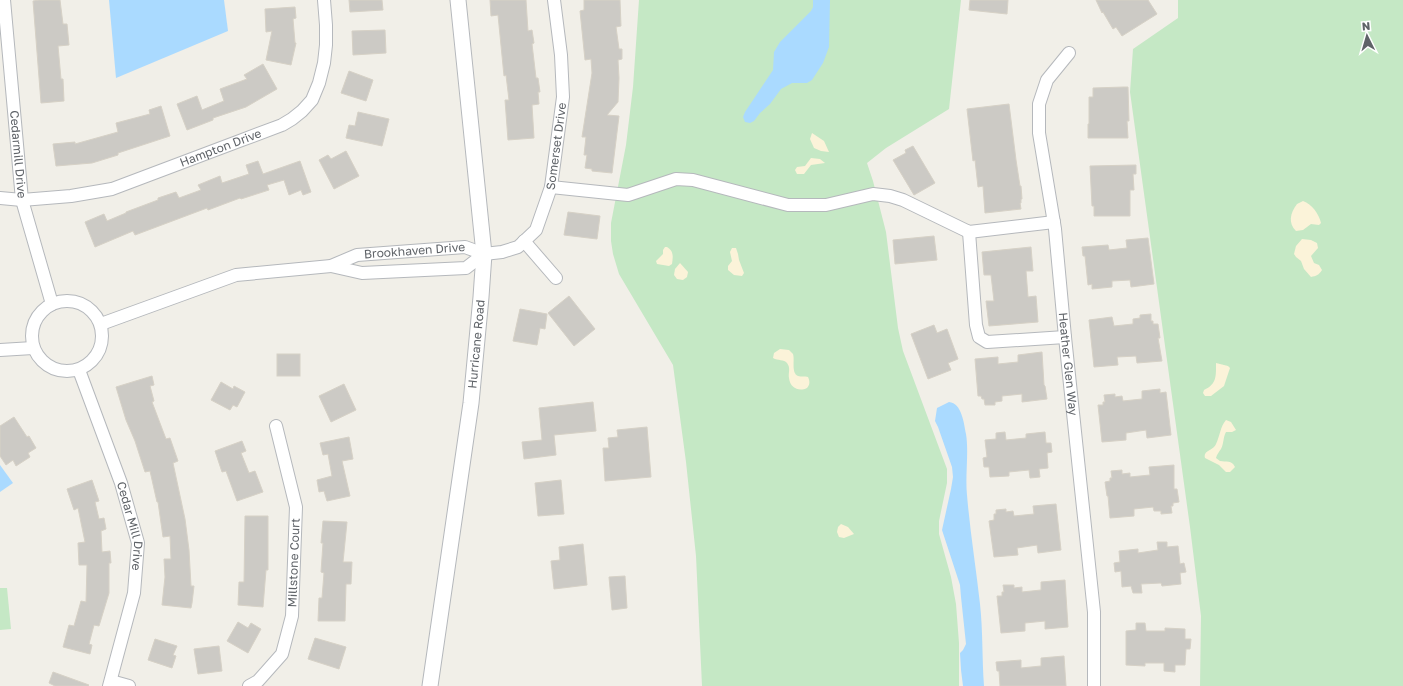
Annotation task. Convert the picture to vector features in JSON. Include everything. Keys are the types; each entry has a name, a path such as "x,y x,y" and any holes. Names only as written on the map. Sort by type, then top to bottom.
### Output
{"street":[{"name":"Cedarmill Drive","path":"4,0 22,200 52,304"},
{"name":"Hampton Drive","path":"0,198 22,200 70,196 112,189 282,125 292,119 312,100 322,70 326,45 324,0"},
{"name":"Hurricane Road","path":"430,686 471,403 484,254 458,0"},
{"name":"Somerset Drive","path":"484,254 502,252 518,247 536,230 551,187 563,97 554,0"},
{"name":"Heather Glen Way","path":"1070,53 1047,80 1039,104 1039,133 1054,222 1071,382 1094,618 1094,686"},
{"path":"551,187 628,195 676,180 693,180 788,205 826,205 873,194 890,196 903,200 969,232 1054,222"},
{"path":"969,232 978,337 987,342 1065,336"},
{"path":"524,241 556,278"},
{"name":"Brookhaven Drive","path":"100,324 236,275 331,266 357,255 465,247 484,254"},
{"name":"Brookhaven Drive","path":"331,266 362,273 466,268 484,254"},
{"path":"56,302 78,302 87,307 95,315 100,324 102,335 99,351 89,364 79,370 68,372 47,366 39,358 33,348 31,337 33,326 38,315 46,307 56,302"},
{"path":"0,350 33,348"},
{"name":"Cedar Mill Drive","path":"79,370 121,483 138,543 134,593 110,683"},
{"name":"Millstone Court","path":"249,686 258,681 282,654 292,616 296,507 276,426"},
{"path":"110,683 129,686"}],"green space":[{"path":"639,0 961,0 949,109 886,148 867,163 886,232 898,328 903,351 947,469 947,483 939,521 939,534 951,577 956,604 959,643 959,686 702,686 696,556 686,462 673,365 619,274 611,241 611,223 626,145 633,87"},
{"path":"1178,0 1403,0 1403,686 1200,686 1201,616 1130,92 1133,49 1178,18"},
{"path":"0,588 7,588 11,629 0,630"}],"sand":[{"path":"812,133 824,141 829,152 814,148 810,139"},
{"path":"811,158 820,159 825,163 811,165 804,174 797,174 795,170 797,167 805,166"},
{"path":"1303,201 1315,210 1321,223 1319,225 1311,224 1303,230 1296,231 1292,225 1291,214 1297,204"},
{"path":"1302,239 1311,240 1317,243 1318,248 1311,256 1314,263 1319,265 1322,270 1316,276 1311,277 1304,269 1301,261 1294,254 1296,246"},
{"path":"665,247 671,250 672,254 672,264 669,266 657,264 656,261 663,254"},
{"path":"732,248 736,248 744,273 742,276 734,275 728,270 728,266 732,261 730,252"},
{"path":"680,263 688,272 687,277 683,280 677,279 674,275 675,269"},
{"path":"780,349 789,350 793,354 794,369 796,374 798,376 808,377 809,386 807,388 801,390 793,387 789,378 789,367 787,363 773,358 774,353"},
{"path":"1216,363 1228,366 1230,368 1224,386 1211,396 1205,396 1203,393 1204,390 1214,382 1215,379"},
{"path":"1226,420 1231,422 1236,430 1226,432 1222,447 1216,458 1220,461 1229,462 1234,465 1235,467 1230,472 1226,472 1219,465 1205,458 1205,453 1215,446 1222,426"},
{"path":"841,524 848,527 854,534 844,538 839,537 837,532 838,527"}],"water":[{"path":"109,0 224,0 228,31 116,78"},
{"path":"813,0 830,0 829,47 823,63 812,80 807,83 792,83 781,89 770,104 754,121 750,123 745,122 743,117 745,112 773,70 774,52 780,42 811,11 813,7"},
{"path":"949,402 953,403 960,410 966,434 967,495 981,614 984,686 963,686 960,653 966,644 960,585 942,530 953,477 952,467 935,421 937,408"},
{"path":"0,465 13,483 0,492"}],"building":[{"path":"60,0 63,24 67,24 69,45 58,46 61,79 63,79 64,101 41,103 33,1"},
{"path":"349,0 382,0 383,10 350,12"},
{"path":"490,0 526,0 528,31 532,30 536,78 538,78 540,92 538,92 539,104 532,105 534,138 508,140 505,100 509,100 506,75 504,76 498,15 491,16"},
{"path":"584,0 620,0 621,26 616,27 619,49 622,49 622,59 618,60 618,102 607,115 619,116 612,173 592,171 592,169 585,168 587,155 584,155 586,137 582,137 592,73 591,59 585,60 580,11 584,10"},
{"path":"970,0 1008,0 1007,14 969,10"},
{"path":"1096,0 1148,0 1157,14 1122,36 1116,27 1113,29 1103,12 1102,13"},
{"path":"295,7 296,18 293,19 296,43 291,65 266,60 272,31 266,32 265,9"},
{"path":"385,30 386,53 353,55 352,31"},
{"path":"263,64 277,89 246,107 213,118 213,120 187,130 177,104 197,96 202,110 224,101 220,89 247,79 244,75"},
{"path":"349,71 373,80 366,101 341,93"},
{"path":"1128,87 1128,138 1088,138 1089,97 1093,97 1093,88"},
{"path":"1009,104 1021,186 1021,209 985,213 983,186 978,187 975,160 973,161 967,109"},
{"path":"161,106 170,136 92,163 56,166 53,144 75,142 75,144 118,132 116,123 150,114 149,110"},
{"path":"358,112 389,119 382,146 346,138 349,125 355,126"},
{"path":"913,146 935,183 914,195 893,160 906,153 905,150"},
{"path":"346,151 359,176 334,189 319,160 328,155 331,159"},
{"path":"258,161 263,174 300,161 311,192 303,195 301,190 289,195 284,180 267,185 269,190 241,199 240,198 208,210 207,208 135,235 133,231 95,247 85,222 104,214 107,221 158,200 158,198 176,192 179,198 201,190 198,185 220,176 222,183 249,174 246,165"},
{"path":"1136,165 1136,174 1133,174 1134,190 1130,190 1130,216 1094,216 1090,166"},
{"path":"568,212 600,216 597,239 564,235"},
{"path":"934,236 937,260 895,264 893,240"},
{"path":"1148,238 1154,284 1131,287 1130,280 1112,281 1112,287 1092,289 1092,284 1088,285 1085,256 1083,256 1082,247 1108,245 1109,250 1127,248 1126,240"},
{"path":"1031,247 1033,271 1026,271 1028,297 1036,296 1038,322 989,326 986,301 994,301 991,275 984,275 982,252"},
{"path":"569,296 595,329 574,346 548,313"},
{"path":"520,309 547,314 545,329 540,328 537,345 513,341"},
{"path":"1151,314 1151,321 1153,321 1153,324 1158,324 1160,338 1158,338 1162,361 1137,363 1136,356 1117,357 1118,365 1094,367 1089,320 1112,317 1114,326 1133,324 1133,319 1140,318 1140,315"},
{"path":"934,325 937,333 947,329 958,359 948,363 951,370 928,379 911,334"},
{"path":"1042,352 1044,385 1047,399 1022,402 1022,394 1002,396 1002,401 995,402 995,405 985,405 984,399 982,399 981,396 978,396 975,359 998,357 998,364 1018,362 1018,355"},
{"path":"277,354 300,354 300,376 277,376"},
{"path":"152,376 154,385 150,386 154,401 152,402 166,439 170,438 178,461 173,463 185,519 189,550 191,586 194,586 191,608 162,605 165,577 164,559 171,559 170,536 163,537 158,502 150,471 145,472 116,387"},
{"path":"221,382 233,389 234,386 245,392 237,407 233,405 230,410 211,400"},
{"path":"344,384 356,410 331,422 319,396"},
{"path":"1160,389 1160,393 1166,392 1171,435 1147,438 1146,430 1126,433 1126,440 1102,442 1098,405 1103,405 1103,402 1105,402 1104,395 1115,394 1115,397 1122,396 1123,401 1142,399 1142,391"},
{"path":"593,402 596,431 554,435 556,455 524,459 522,442 542,440 539,408"},
{"path":"14,417 27,437 29,436 36,448 28,453 30,457 16,466 13,460 6,465 0,456 0,426"},
{"path":"647,427 651,477 605,481 603,448 609,448 608,438 618,437 617,430"},
{"path":"1005,432 1006,440 1026,438 1026,434 1045,432 1046,443 1051,443 1052,452 1047,453 1048,468 1039,469 1040,477 1030,478 1029,470 1009,472 1009,476 990,477 989,467 984,467 983,458 987,457 985,440 996,439 996,433"},
{"path":"349,437 353,459 342,461 350,496 327,501 324,491 319,492 317,480 332,476 328,454 323,455 320,443"},
{"path":"242,441 246,451 241,453 249,473 255,471 263,492 237,501 226,471 222,472 215,451"},
{"path":"1174,465 1174,489 1177,489 1179,502 1173,503 1173,506 1171,506 1172,513 1161,514 1161,511 1154,511 1153,507 1134,509 1134,516 1110,518 1105,482 1110,481 1110,478 1112,478 1111,471 1122,470 1122,474 1130,473 1130,477 1150,475 1149,467"},
{"path":"92,480 99,501 95,502 99,519 104,518 106,529 101,531 102,552 110,551 111,563 109,563 109,593 99,626 94,625 89,644 92,645 90,654 63,647 69,625 74,626 81,601 86,602 87,565 79,565 78,543 85,542 78,508 74,510 67,489"},
{"path":"561,480 564,514 538,516 535,483"},
{"path":"1056,504 1061,550 1038,553 1037,545 1017,548 1018,555 994,557 989,521 994,520 996,510 1006,509 1006,512 1013,511 1014,516 1034,514 1033,506"},
{"path":"245,516 268,516 268,570 266,570 263,607 238,605 239,582 244,582"},
{"path":"323,521 347,522 343,562 352,562 351,584 346,584 345,621 318,621 319,598 322,598 324,573 321,572"},
{"path":"1157,542 1167,542 1167,547 1178,546 1180,564 1184,563 1186,572 1180,573 1181,584 1162,586 1161,583 1141,584 1142,593 1133,593 1131,586 1122,587 1121,571 1115,572 1114,563 1120,562 1119,551 1138,549 1138,553 1158,550"},
{"path":"583,544 587,585 554,589 551,561 560,560 559,547"},
{"path":"625,576 627,608 612,610 609,577"},
{"path":"1065,580 1068,627 1045,629 1045,621 1025,623 1025,631 1001,633 997,596 1002,596 1002,592 1004,592 1003,585 1014,585 1014,588 1022,587 1022,592 1041,590 1041,582"},
{"path":"238,622 248,628 251,623 261,629 248,653 227,641"},
{"path":"1136,623 1145,623 1146,631 1165,631 1165,628 1185,629 1185,639 1191,639 1190,649 1186,649 1185,665 1175,665 1175,672 1164,671 1164,663 1145,663 1145,666 1126,665 1126,631 1136,630"},
{"path":"315,638 346,647 339,669 308,659"},
{"path":"155,639 177,646 173,655 176,656 172,668 148,660"},
{"path":"219,646 222,671 198,674 194,649"},
{"path":"1064,656 1066,686 1000,686 999,671 997,671 996,662 1021,660 1021,668 1041,666 1041,658"},
{"path":"53,672 89,685 55,686 49,683"}]}
